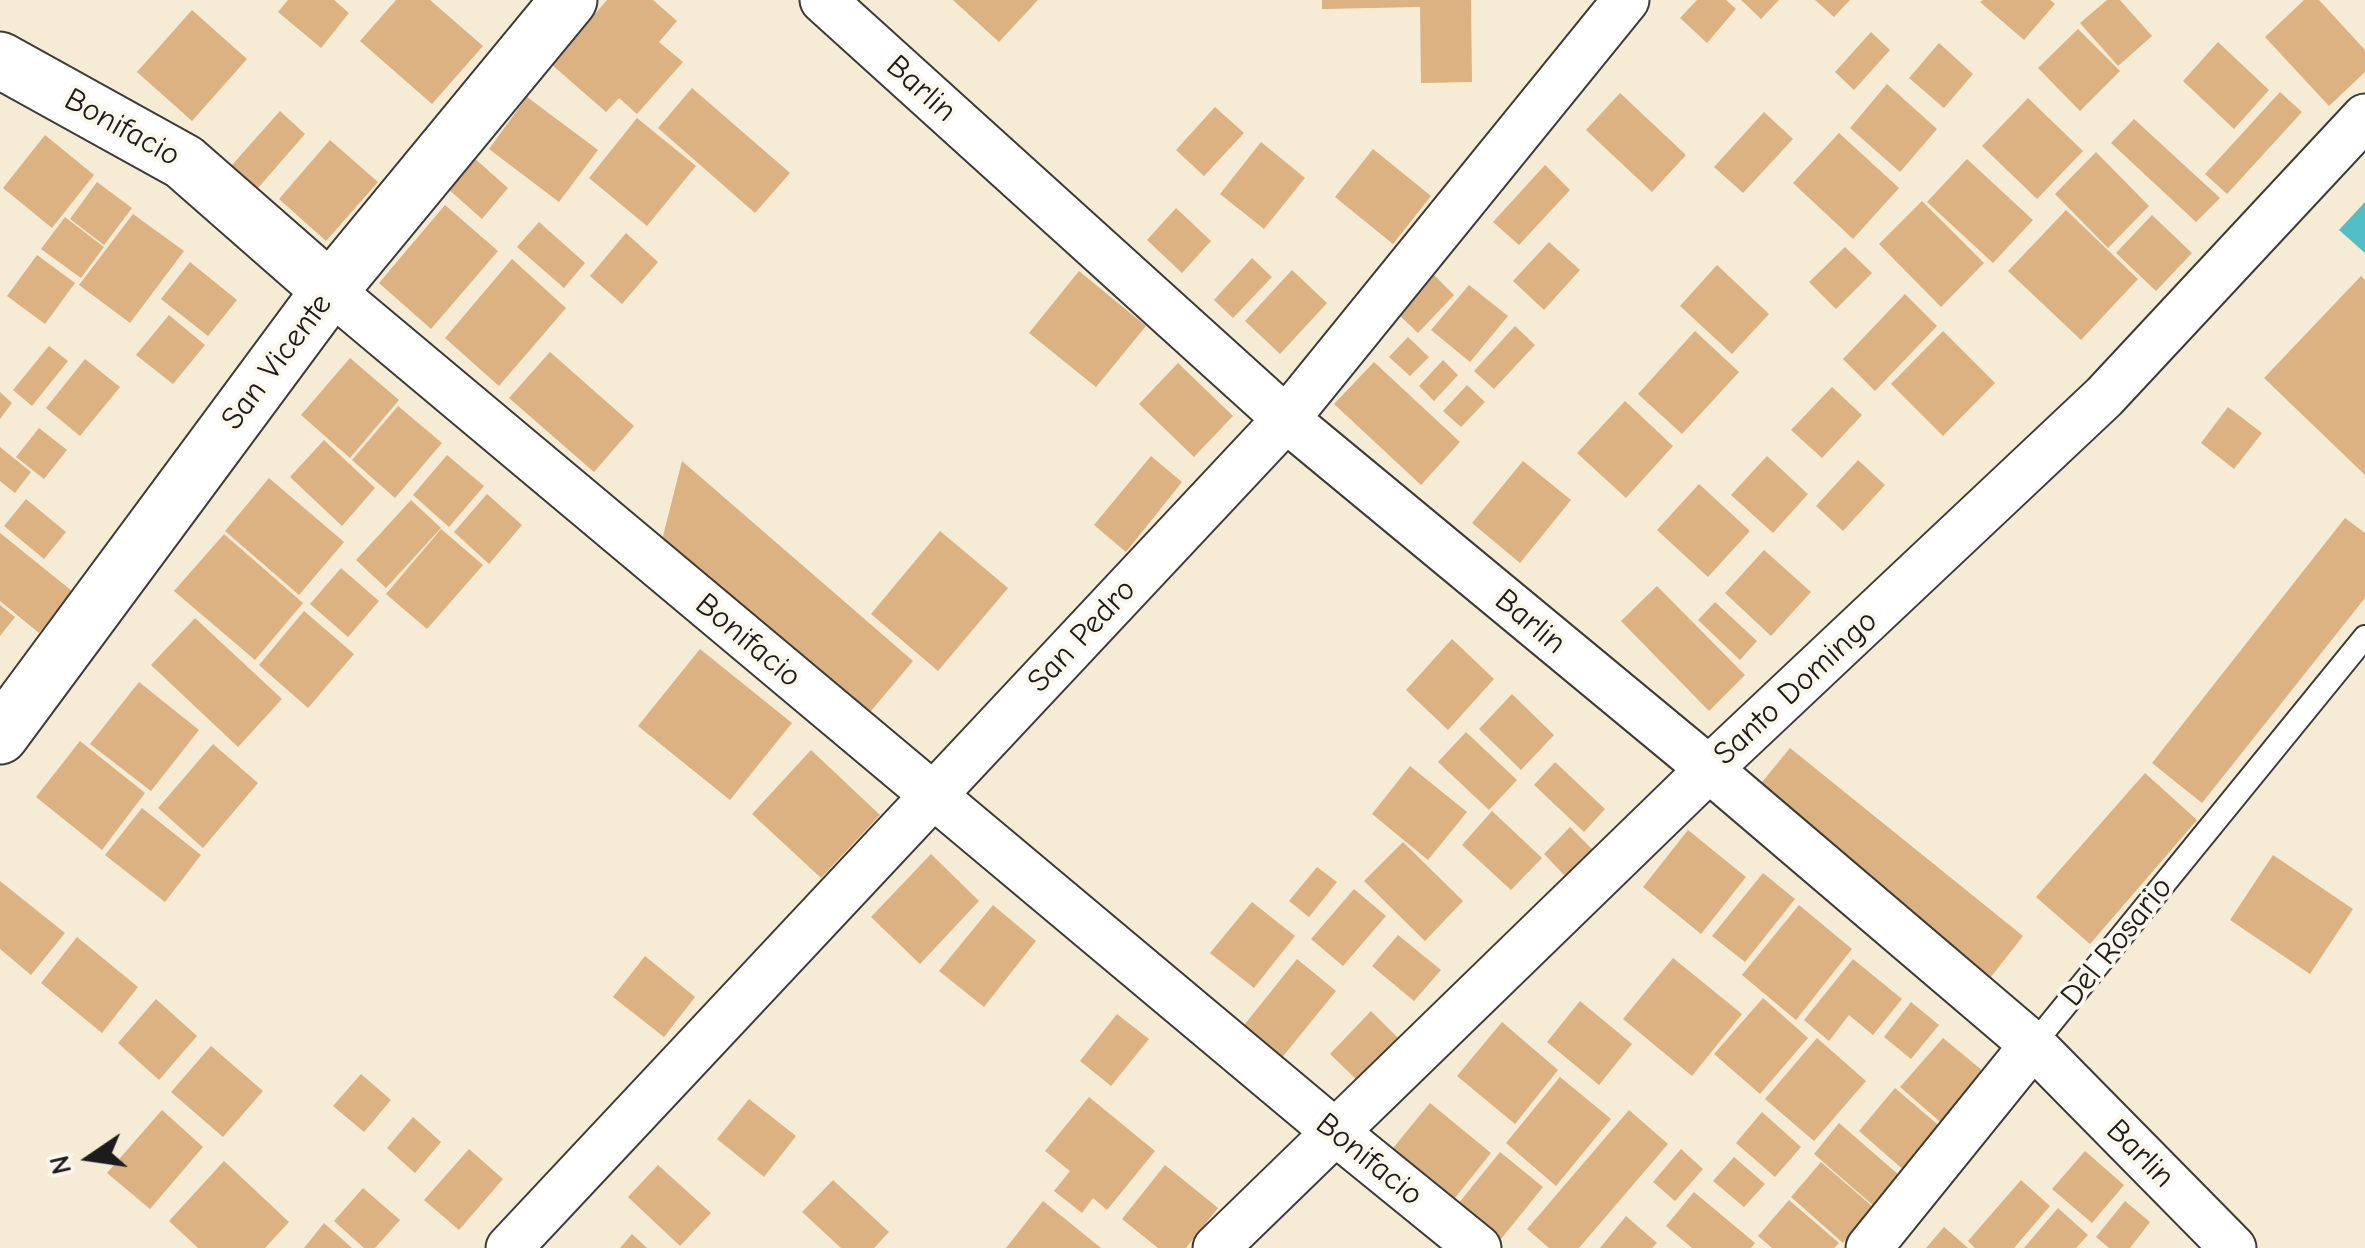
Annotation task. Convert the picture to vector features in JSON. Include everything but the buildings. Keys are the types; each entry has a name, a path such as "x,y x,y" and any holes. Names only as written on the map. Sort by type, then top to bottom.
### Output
{"main road":[{"name":"San Vicente","path":"0,736 330,290 570,0"},
{"name":"Bonifacio","path":"0,60 184,162 330,290"}],"street":[{"name":"Barlin","path":"823,0 1286,419 2033,1045 2233,1248"},
{"name":"San Pedro","path":"509,1248 1286,419 1626,0"},
{"name":"Santo Domingo","path":"1216,1248 1709,770 2104,397 2365,117"},
{"name":"Bonifacio","path":"330,290 1478,1248"},
{"name":"Del Rosario","path":"1869,1248 2033,1045"}],"lane":[{"name":"Del Rosario","path":"2033,1045 2365,637"}],"water":[{"path":"2365,202 2365,253 2339,230"}]}
